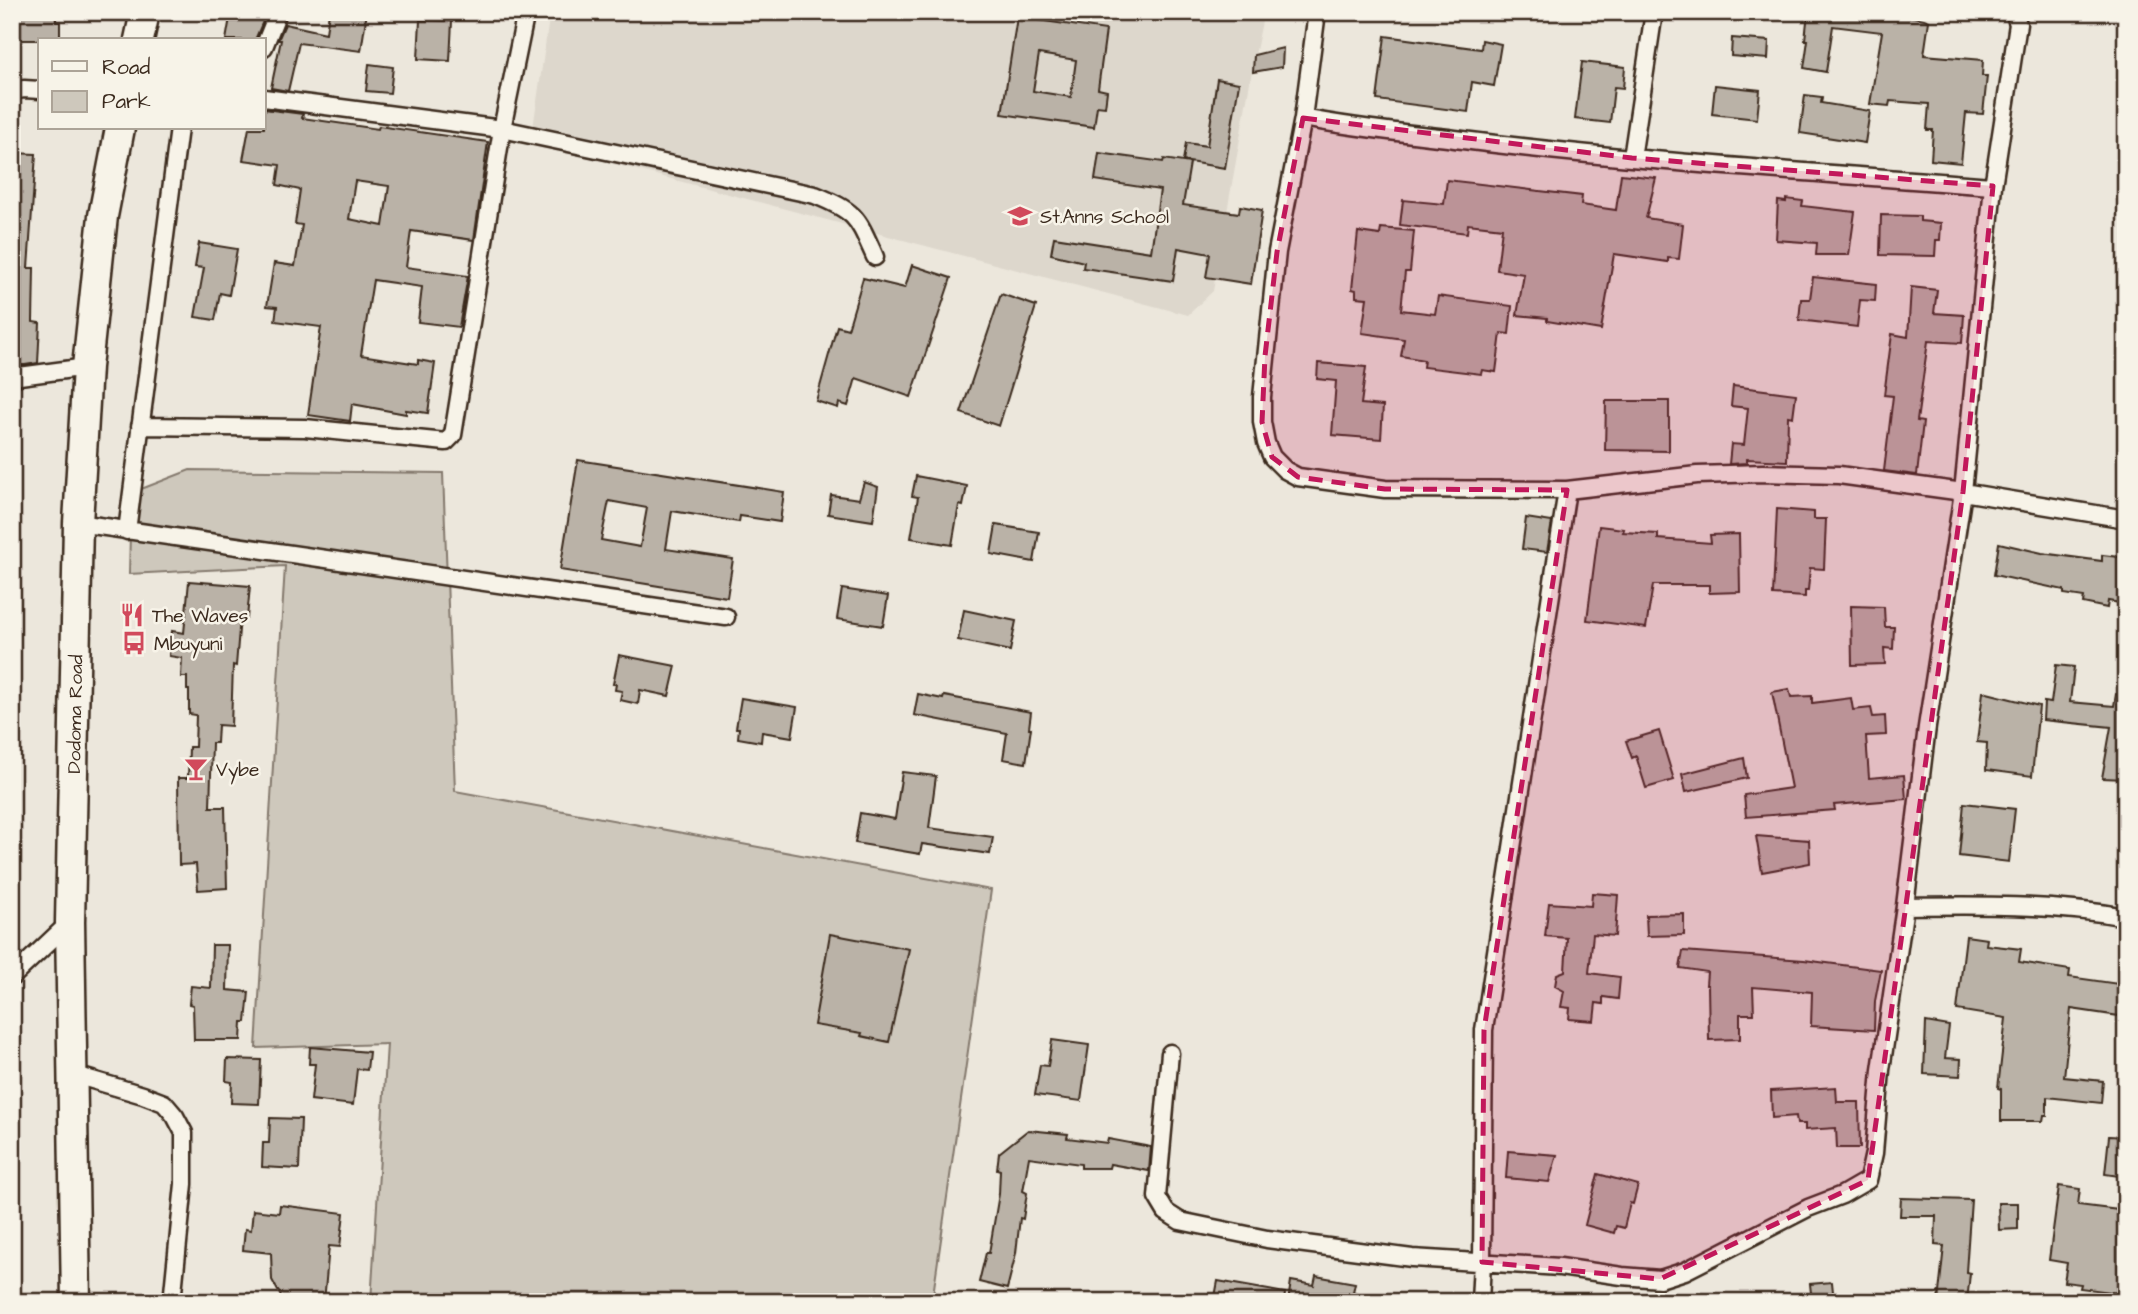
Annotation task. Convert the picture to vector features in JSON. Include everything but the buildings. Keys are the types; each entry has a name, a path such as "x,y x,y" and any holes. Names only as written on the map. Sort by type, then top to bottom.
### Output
{"highway":[{"path":"139,38 145,12"},
{"name":"Dodoma Road","path":"76,1302 70,922 78,523 87,367 103,216 120,130"}],"street":[{"path":"266,42 278,12"},
{"path":"140,426 305,428 446,442 453,435 502,129 526,12"},
{"path":"1317,12 1303,118 1277,252 1265,356 1262,422 1272,457 1284,470 1298,477 1373,488 1567,490 1697,475 1839,475 2126,519"},
{"path":"1632,158 1654,12"},
{"path":"1170,1053 1157,1197 1166,1212 1180,1221 1267,1239 1412,1258 1560,1267 1660,1279 1685,1271 1868,1180 1874,1153 1881,1070 1927,727 1963,492 1993,186 2018,24 2014,12"},
{"path":"12,91 38,90"},
{"path":"266,97 502,129 815,195 841,205 858,220 876,257"},
{"path":"1303,118 1339,125 1511,146 1632,158 1993,186"},
{"path":"127,531 179,130"},
{"path":"12,377 87,367"},
{"path":"1480,1302 1484,1031 1567,490"},
{"path":"78,523 726,617"},
{"path":"1905,906 1989,905 2090,910 2126,917"},
{"path":"12,977 70,922"},
{"path":"72,1074 164,1103 184,1133 184,1184 172,1302"}],"highlighted area":[{"path":"1303,118 1632,158 1993,186 1963,492 1868,1180 1660,1279 1482,1262 1484,1030 1567,490 1385,489 1298,477 1272,457 1262,422 1265,356 1277,252"}],"shaded area":[{"name":"St.Anns School","path":"550,12 1264,12 1213,291 1188,315 531,142"}],"green space":[{"path":"190,470 443,473 455,791 991,890 932,1302 371,1302 387,1044 256,1048 285,566 129,574 131,493"}],"place":[{"name":"St.Anns School","path":"1020,216"},
{"name":"The Waves","path":"132,615"},
{"name":"Mbuyuni","path":"134,643"},
{"name":"Vybe","path":"196,769"}]}
